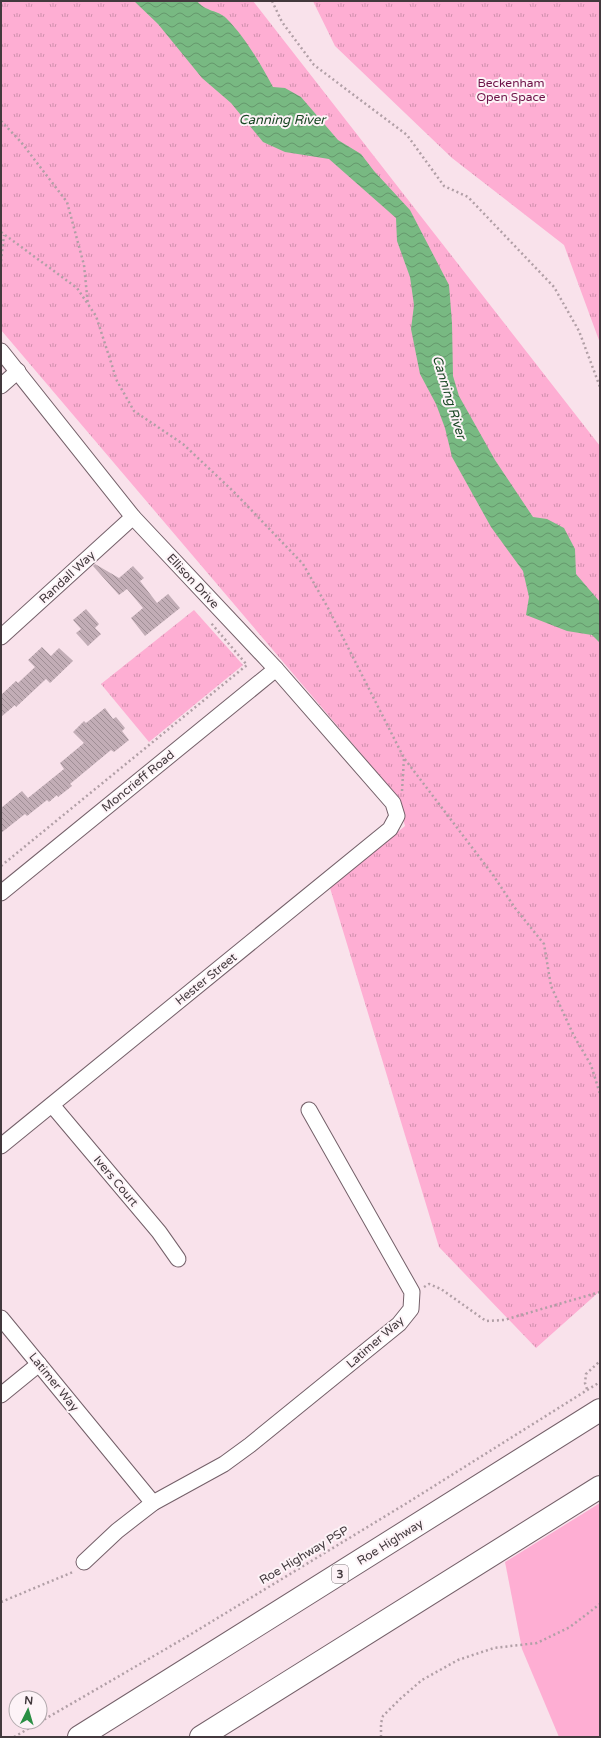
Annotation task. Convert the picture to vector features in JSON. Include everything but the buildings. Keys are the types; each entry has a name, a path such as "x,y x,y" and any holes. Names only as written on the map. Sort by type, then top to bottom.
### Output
{"highway":[{"name":"Roe Highway","path":"79,1737 600,1410"},
{"path":"201,1737 600,1487"}],"street":[{"name":"Ellison Drive","path":"1,351 133,516 276,670 393,803"},
{"path":"1,386 18,371"},
{"name":"Randall Way","path":"1,637 133,516"},
{"name":"Moncrieff Road","path":"1,894 276,670"},
{"name":"Hester Street","path":"1,1146 390,829 397,816 393,803"},
{"name":"Ivers Court","path":"52,1105 159,1232 178,1258"},
{"path":"309,1110 412,1292"},
{"name":"Latimer Way","path":"84,1562 117,1531 152,1503 224,1464 250,1445 399,1324 411,1309 412,1292"},
{"name":"Latimer Way","path":"1,1318 152,1503"},
{"path":"1,1395 39,1364"}],"path":[{"path":"272,1 282,22 314,65 407,135 444,186 468,197 554,287 579,331 600,387"},
{"path":"1,121 21,142 66,202 84,265 88,305"},
{"path":"1,232 77,288 96,316 117,381 134,411 183,444 234,492 303,564 328,608 404,758 493,875 515,908 544,944 551,986 574,1036 591,1065 600,1094"},
{"path":"1,261 4,234"},
{"path":"1,866 247,665 206,617"},
{"path":"393,803 401,795 404,758"},
{"path":"412,1292 429,1284 441,1289 486,1321 504,1320 600,1292"},
{"path":"587,1389 585,1383 586,1374 600,1361"},
{"name":"Roe Highway PSP","path":"14,1737 183,1639 407,1503 600,1382"},
{"path":"1,1602 71,1574 84,1562"},
{"path":"381,1737 381,1723 383,1716 422,1680 458,1660 494,1648 537,1643 570,1627 600,1604"}],"green space":[{"path":"1,1 253,1 600,446 600,1291 536,1348 439,1247 330,888 405,826 397,796 1,330"},
{"name":"Beckenham Open Space","path":"313,1 600,1 600,343 564,245 452,158 335,46"},
{"path":"194,610 243,665 149,742 101,684"},
{"path":"600,1503 600,1737 559,1737 522,1649 505,1562"}],"water":[{"name":"Canning River","path":"134,1 197,1 204,7 223,15 246,42 273,87 285,88 301,97 338,140 361,154 374,171 410,210 449,285 452,323 453,376 459,396 495,460 533,517 547,519 564,528 575,549 576,574 600,602 600,643 592,635 567,631 526,615 529,597 523,571 491,527 452,457 445,428 436,404 420,374 411,329 414,305 410,277 397,241 396,218 329,159 285,152 263,142 231,103 202,78 158,24"}]}
